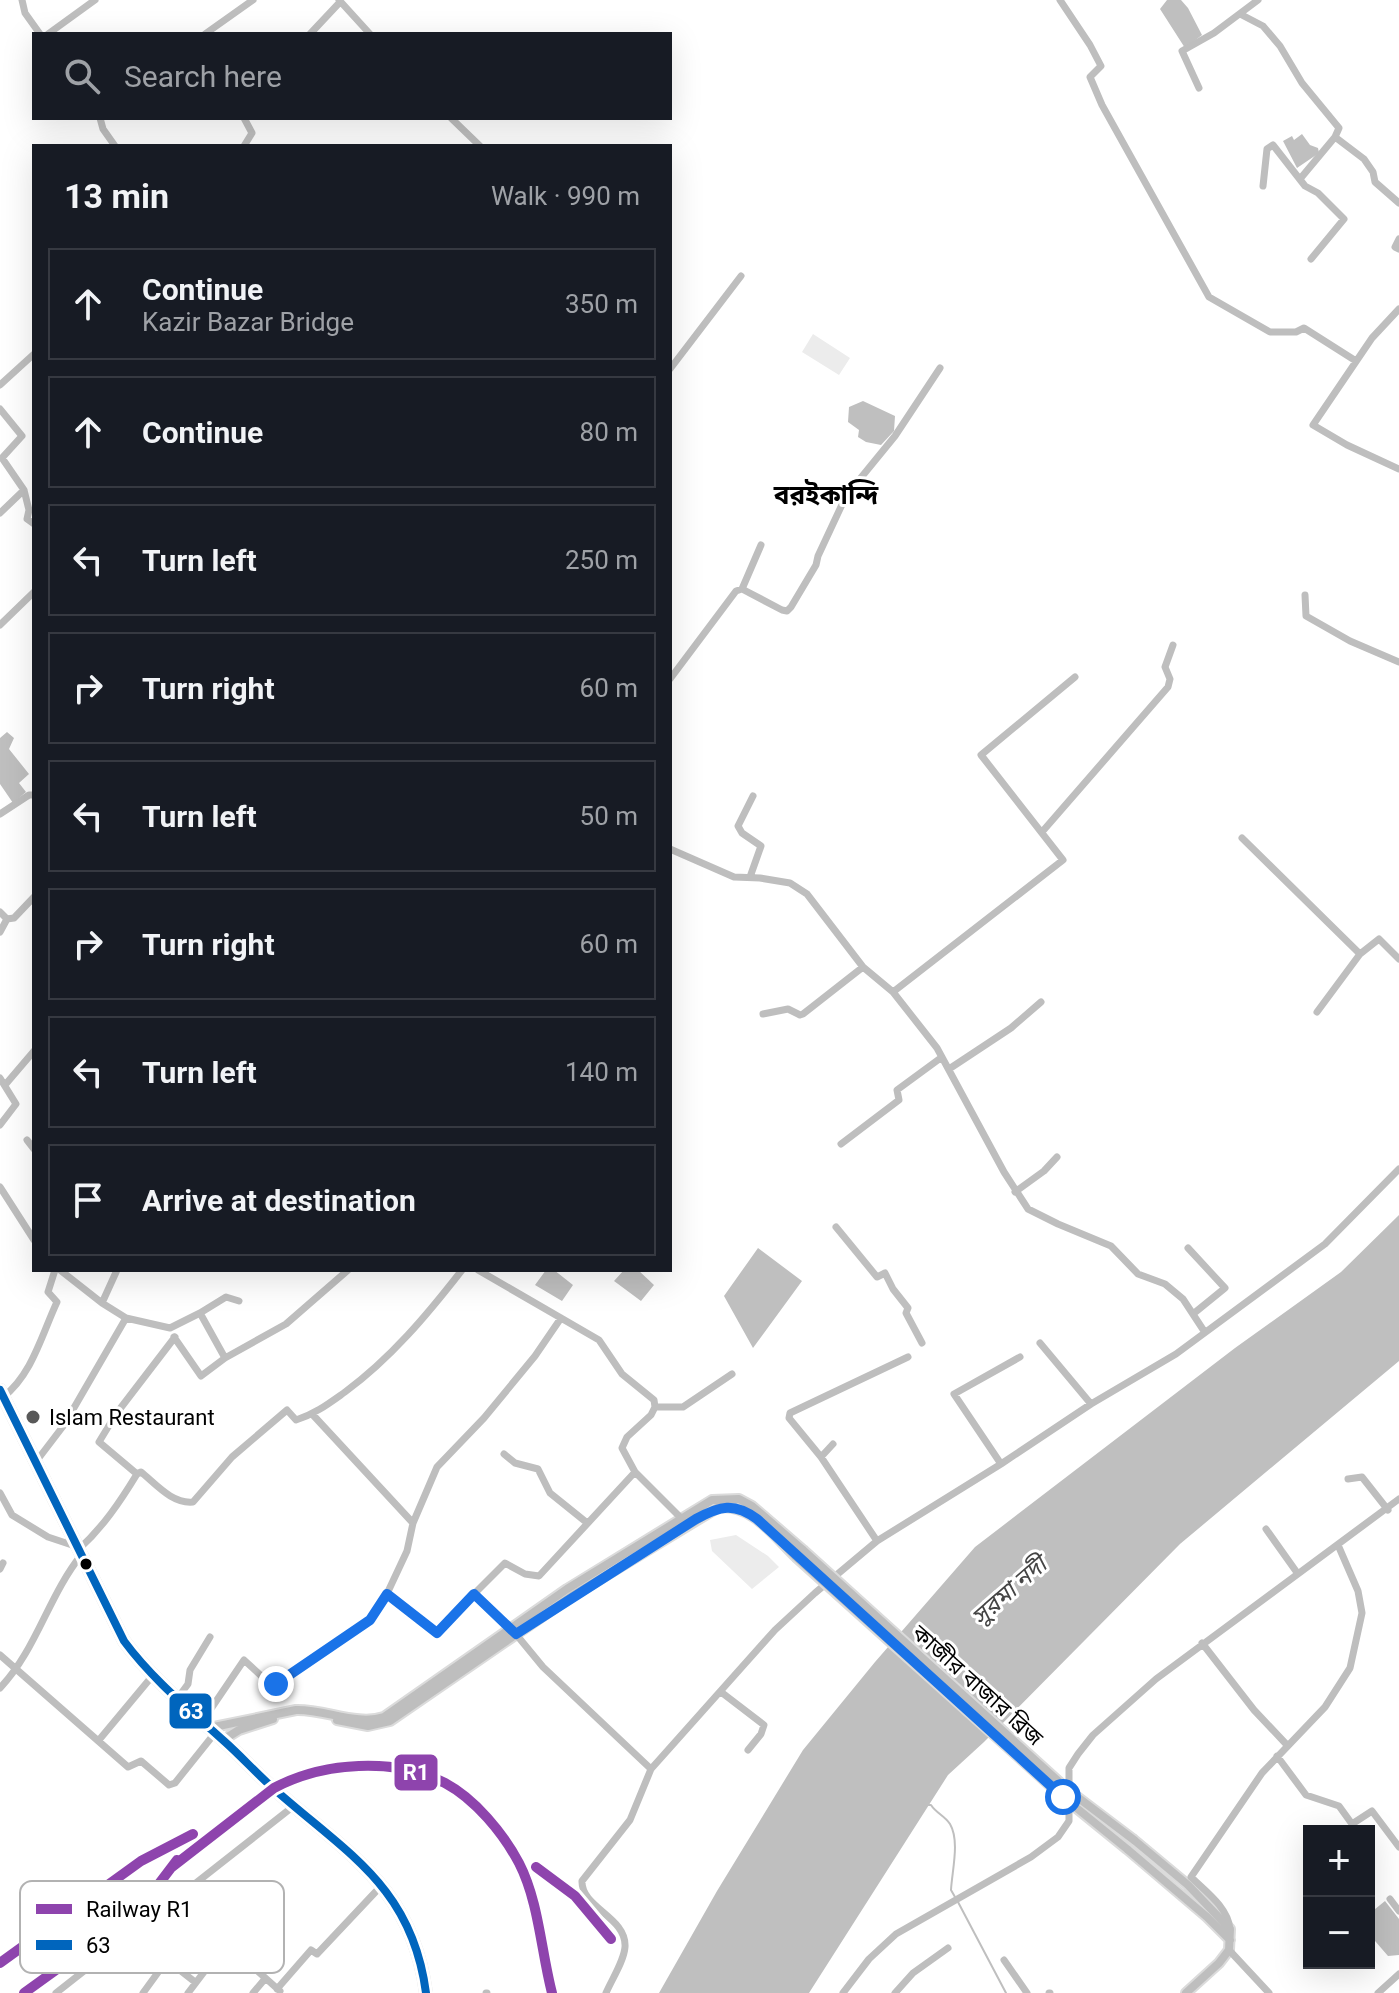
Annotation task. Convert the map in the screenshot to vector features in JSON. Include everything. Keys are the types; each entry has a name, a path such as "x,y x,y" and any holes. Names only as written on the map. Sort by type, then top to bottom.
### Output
{"highway":[{"path":"2,1394 124,1641 177,1699 364,1865 382,1885 407,1925 426,1993"}],"main road":[{"path":"212,1731 296,1710 370,1721 384,1717 712,1500 739,1499 762,1514 1063,1797 1207,1917 1230,1945"},
{"name":"কাজীর বাজার ব্রিজ","path":"800,1553 1068,1790 1188,1885 1230,1929"},
{"path":"212,1731 239,1730 296,1713 378,1726 390,1721 513,1630"},
{"path":"1186,1993 1219,1963 1230,1945 1230,1929"}],"street":[{"path":"22,0 25,13 39,32"},
{"path":"51,32 95,0"},
{"path":"208,32 253,0"},
{"path":"1060,0 1101,66 1090,77 1102,105 1209,297 1270,332 1296,332 1304,328 1356,361"},
{"path":"1199,88 1182,51 1258,0"},
{"path":"312,32 340,1 368,32"},
{"path":"1240,14 1263,26 1280,46 1302,83 1339,128 1300,179"},
{"path":"101,120 114,144"},
{"path":"245,120 252,133 245,144"},
{"path":"453,120 478,144"},
{"path":"1335,137 1364,159 1373,172 1375,182 1399,203"},
{"path":"1263,186 1267,149 1273,145 1300,179 1344,219 1311,259"},
{"path":"1399,239 1395,247 1399,249"},
{"path":"672,366 741,276"},
{"path":"1399,309 1372,338 1313,425 1399,469"},
{"path":"0,385 32,356"},
{"path":"672,676 736,591 742,589 782,610 787,611 791,607 816,565 846,496 895,436 940,368"},
{"path":"0,409 22,436 2,458 24,490 29,510 27,519 32,523"},
{"path":"0,513 24,490"},
{"path":"742,589 761,545"},
{"path":"0,625 32,595"},
{"path":"1305,595 1306,616 1350,641 1399,662"},
{"path":"1042,832 1168,687 1170,679 1165,667 1173,645"},
{"path":"893,992 1061,864 1063,857 981,755 1075,677"},
{"path":"0,814 32,795"},
{"path":"750,877 761,846 742,833 738,826 753,796"},
{"path":"1242,838 1360,954"},
{"path":"672,850 734,877 790,883 807,894 863,967 893,992 942,1057 1015,1192 1028,1209 1111,1246 1138,1274 1165,1284 1183,1299 1204,1331"},
{"path":"7,919 14,918 32,899"},
{"path":"0,912 7,919"},
{"path":"0,932 7,919"},
{"path":"1317,1012 1360,954 1379,939 1399,959"},
{"path":"763,1014 788,1009 803,1014 863,967"},
{"path":"949,1069 1011,1028 1041,1002"},
{"path":"0,1125 16,1104 3,1082 32,1053"},
{"path":"841,1144 900,1099 897,1090 942,1057"},
{"path":"27,1140 32,1146"},
{"path":"1015,1192 1044,1171 1057,1157"},
{"path":"606,1993 625,1950 624,1938 621,1929 587,1895 582,1881 630,1820 651,1769 775,1630 877,1541 1091,1404 1176,1354 1325,1244 1399,1169"},
{"path":"0,1187 32,1237"},
{"path":"1188,1248 1225,1288 1193,1314"},
{"path":"2,1394 15,1387 29,1365 57,1302 48,1292 57,1272"},
{"path":"61,1272 126,1318 170,1328 226,1297 239,1301"},
{"path":"102,1303 116,1272"},
{"path":"170,1328 201,1376 225,1358 286,1324 346,1272"},
{"path":"0,1688 21,1665 79,1550 118,1505 137,1474 141,1472 172,1498 184,1503 193,1502 232,1457 287,1410 296,1420 313,1415 376,1369 427,1315 460,1272"},
{"path":"481,1272 599,1340 622,1374 654,1400 651,1415 627,1437 622,1448 635,1472 684,1521"},
{"path":"200,1313 225,1358"},
{"path":"35,1463 64,1425 126,1318"},
{"path":"0,1655 128,1767 141,1761 172,1785 212,1731 242,1661 247,1661 269,1683 276,1684 370,1620 387,1594 407,1551 413,1523 437,1467 484,1418 535,1356 561,1318"},
{"path":"137,1474 99,1442 116,1414 175,1337"},
{"path":"1040,1343 1091,1404"},
{"path":"877,1541 821,1457 789,1418 790,1413 908,1357"},
{"path":"1001,1464 954,1394 1020,1357"},
{"path":"655,1407 683,1407 732,1374"},
{"path":"313,1415 413,1523"},
{"path":"821,1457 833,1444"},
{"path":"504,1454 515,1463 538,1469 550,1493 586,1522"},
{"path":"387,1594 437,1633 505,1563 525,1574 539,1576 635,1472"},
{"path":"1348,1479 1362,1477 1399,1512"},
{"path":"0,1493 12,1515 48,1537 79,1550"},
{"path":"843,1993 869,1959 896,1934 1031,1857 1058,1837 1069,1821 1069,1768 1093,1735 1156,1679 1393,1505"},
{"path":"1266,1529 1298,1574"},
{"path":"1230,1929 1229,1920 1221,1908 1191,1877 1262,1773 1325,1707 1350,1668 1362,1613 1358,1591 1338,1545"},
{"path":"474,1594 513,1630 543,1667 651,1769"},
{"path":"177,1699 188,1684 190,1670 210,1637"},
{"path":"1202,1643 1254,1710 1287,1745"},
{"path":"99,1740 154,1674"},
{"path":"721,1692 764,1725 748,1750"},
{"path":"1277,1756 1306,1795 1339,1806 1352,1824 1372,1811 1399,1847"},
{"path":"199,1881 295,1805"},
{"path":"257,1973 278,1991 311,1950 317,1954 382,1885"},
{"path":"1390,1899 1399,1911"},
{"path":"1230,1945 1269,1993"},
{"path":"895,1993 913,1973 948,1948"},
{"path":"1004,1960 1027,1993"},
{"path":"56,1993 82,1973"},
{"path":"143,1993 158,1973"},
{"path":"184,1973 195,1982"},
{"path":"188,1993 202,1973"},
{"path":"1378,1993 1399,1974"},
{"path":"253,1993 264,1980"}],"shaded area":[{"path":"813,334 850,358 839,375 802,352"},
{"path":"736,1535 779,1567 752,1589 712,1551 710,1540"}],"water":[{"path":"1167,0 1181,0 1202,35 1185,48 1160,9"},
{"path":"1302,134 1310,145 1318,148 1319,153 1297,168 1283,141 1292,136 1294,140"},
{"path":"863,401 895,416 894,431 881,445 858,437 859,430 848,422 849,407"},
{"path":"7,732 14,738 9,749 29,774 19,783 26,792 13,803 0,784 0,738"},
{"name":"সুরমা নদী","path":"1399,1215 1399,1361 1180,1544 948,1775 809,1993 659,1993 803,1750 975,1547 1235,1348 1341,1272"},
{"path":"758,1248 802,1281 753,1348 724,1296"},
{"path":"545,1272 557,1272 573,1285 562,1301 535,1285"},
{"path":"622,1272 640,1272 654,1285 641,1301 614,1281"},
{"path":"1385,1901 1399,1919 1399,1955 1388,1956 1375,1941 1375,1909"}],"waterway":[{"path":"836,1227 877,1277 885,1273 908,1308 906,1313 922,1343"},
{"path":"927,1805 946,1819 953,1831 955,1847 951,1890 955,1897"},
{"path":"958,1902 1006,1993"}],"rail line":[{"name":"R1","path":"172,1867 274,1788 293,1779 336,1768 359,1766 404,1769 425,1775 445,1783 467,1798 496,1829 519,1863 531,1894 552,1993"},
{"name":"R1","path":"113,1881 141,1861 193,1834"},
{"name":"R1","path":"161,1881 177,1860"},
{"name":"R1","path":"536,1867 575,1896 611,1939"},
{"name":"R1","path":"0,1963 20,1949"},
{"name":"R1","path":"24,1993 52,1973"}],"transit line":[{"name":"63","path":"0,1390 124,1641 172,1694 372,1875 391,1898 406,1925 418,1956 426,1993"}],"place":[{"name":"Islam Restaurant","path":"33,1417"}],"district":[{"name":"বরইকান্দি","path":"826,495"}],"route":[{"path":"276,1684 370,1620 387,1594 437,1633 474,1594 516,1634 696,1519 717,1508 736,1507 757,1519 1063,1797"}]}
